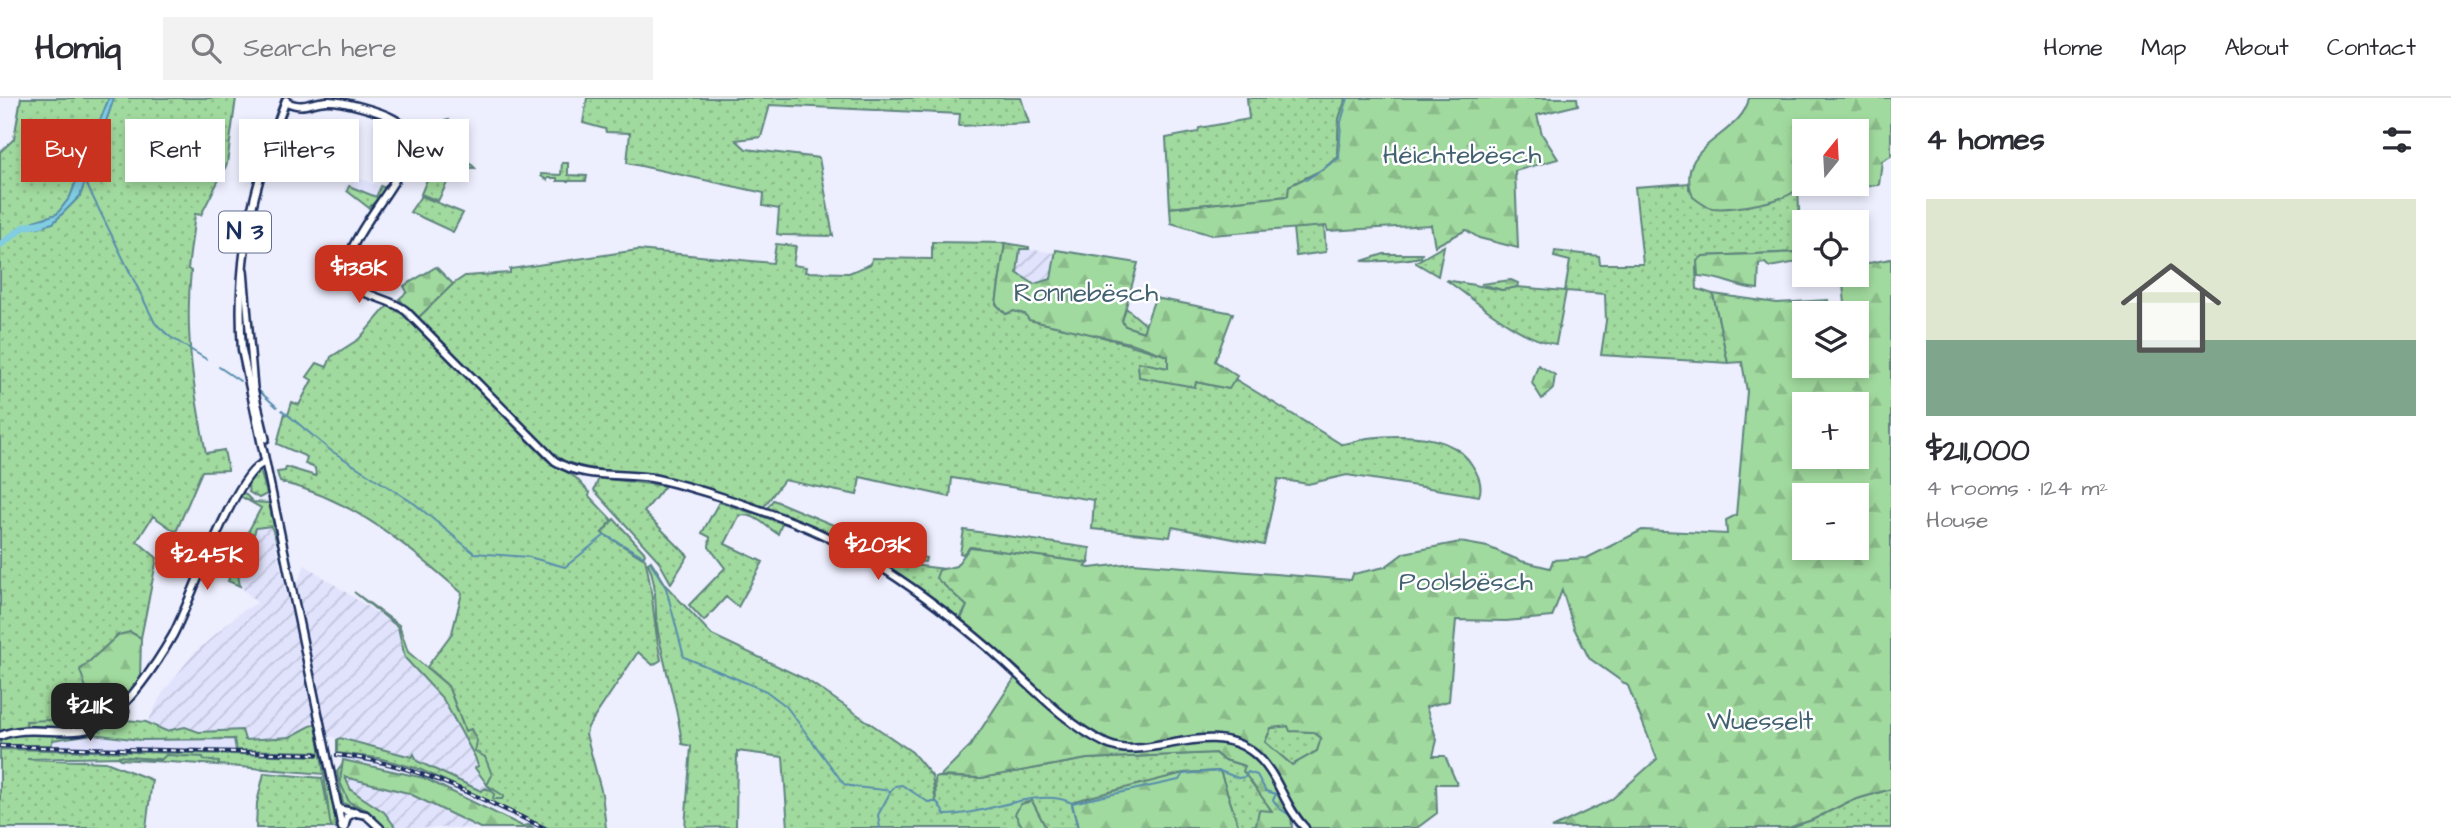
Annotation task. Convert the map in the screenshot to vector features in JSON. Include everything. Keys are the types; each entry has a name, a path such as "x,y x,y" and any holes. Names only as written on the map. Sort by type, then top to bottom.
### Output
{"main road":[{"name":"N 3","path":"286,100 258,175 241,260 240,324 244,368 343,828"},
{"path":"286,100 303,107 332,101 392,118 404,127 408,143 404,163 387,196 364,225 348,266 348,277 360,291 387,298 400,306 547,455 563,466 586,473 641,477 680,485 787,520 827,538 871,561 959,624 1048,701 1108,745 1130,748 1213,739 1251,750 1264,763 1290,810 1305,828"},
{"path":"0,735 23,730 78,730 96,727 115,713 166,647 232,503 253,468 264,463"},
{"path":"338,808 366,815 380,828"},
{"path":"343,828 347,817 356,812"}],"street":[{"name":"N 3","path":"241,260 254,388 266,439"},
{"path":"240,324 249,324"}],"shaded area":[{"path":"359,178 387,189 370,207 344,190 345,186 349,187 351,182 359,182"},
{"path":"1020,248 1056,253 1051,279 1034,284 1017,273"},
{"path":"271,526 316,723 290,737 264,740 245,740 185,727 166,731 147,724 162,694 193,654 241,612 257,603 240,586 237,569 256,528"},
{"path":"305,565 398,627 405,658 443,699 475,757 478,766 475,769 486,788 482,791 412,757 369,744 327,736 297,584"},
{"path":"93,734 140,740 235,739 236,750 316,752 317,757 0,749 1,744 51,745 52,740"},
{"path":"337,753 419,769 548,828 536,828 412,771 337,758"},
{"path":"345,777 408,793 480,828 396,828 384,812 351,790 344,780"}],"green space":[{"path":"21,98 109,98 101,119 21,119 21,182 76,182 70,197 57,214 34,221 53,223 80,196 85,182 111,182 111,119 107,119 114,98 236,98 225,168 225,119 125,119 125,182 218,182 201,215 195,214 188,269 191,271 189,317 191,362 206,453 224,450 228,470 202,471 176,532 153,516 137,541 157,558 141,638 130,632 94,709 96,722 118,717 127,705 130,711 126,720 146,722 166,731 185,727 199,732 242,730 245,740 290,737 316,723 324,774 218,765 218,762 119,757 27,759 106,762 152,780 146,828 0,828 0,749 317,756 316,752 236,750 234,739 140,740 93,734 53,740 51,745 0,745 0,152 14,139"},
{"path":"587,98 1021,98 1029,123 959,126 960,114 770,105 761,137 736,140 746,149 819,158 833,236 782,235 777,234 779,209 763,206 764,193 627,163 630,133 606,132 605,129 583,123"},
{"path":"1247,98 1346,98 1339,119 1337,157 1324,169 1289,186 1288,196 1170,208 1166,138 1198,132 1199,128 1249,119"},
{"name":"Héichtebësch","path":"1346,98 1577,98 1578,105 1537,115 1542,134 1558,159 1515,171 1518,248 1479,238 1466,230 1435,246 1431,225 1328,231 1326,226 1211,235 1171,223 1170,208 1288,196 1289,186 1324,169 1337,157 1339,119"},
{"path":"1749,98 1891,98 1891,156 1882,161 1879,185 1869,185 1869,119 1792,119 1792,193 1758,204 1712,208 1693,197 1689,179 1692,164 1710,142 1744,112"},
{"path":"562,163 568,163 568,175 587,176 586,181 557,181 557,178 547,180 541,176 561,175"},
{"path":"426,182 448,182 438,201 421,194"},
{"path":"1689,183 1689,189 1710,208 1767,202 1792,191 1792,196 1798,196 1799,210 1792,210 1792,252 1703,256 1696,268 1697,289 1713,294 1728,363 1601,355 1606,321 1605,294 1566,291 1556,344 1529,336 1514,328 1446,280 1502,290 1517,287 1565,291 1570,261 1554,257 1555,251 1599,256 1600,264 1643,264 1635,187"},
{"path":"349,186 376,197 381,186 387,189 369,208 347,191"},
{"path":"421,196 463,213 453,232 410,212"},
{"path":"1324,226 1326,252 1296,256 1293,228"},
{"path":"932,242 1005,243 996,304 1006,314 1014,311 1168,356 1169,368 1139,368 1140,377 1195,386 1196,382 1228,389 1235,379 1341,444 1367,438 1395,436 1439,441 1463,454 1472,465 1479,480 1479,496 1347,475 1308,484 1278,479 1264,545 1172,527 1170,537 1092,529 1094,500 952,478 950,497 860,477 857,495 784,480 762,509 664,477 590,468 561,460 548,452 418,318 465,276 510,273 510,269 638,250 773,263 776,244 796,246 793,265 806,267 805,272 849,273 871,264 872,258 932,259"},
{"name":"Ronnebësch","path":"1005,243 1029,247 1020,249 1017,273 1034,284 1051,279 1056,250 1138,263 1122,321 1125,326 1143,332 1155,298 1233,313 1215,361 1237,376 1229,389 1196,382 1195,387 1139,377 1138,362 1168,368 1168,356 1134,344 1029,320 1025,314 1014,311 1006,314 996,304"},
{"path":"1444,246 1438,276 1416,263 1416,262"},
{"path":"1792,252 1792,263 1769,267 1765,263 1759,264 1758,289 1698,276 1697,261 1703,256"},
{"path":"1384,254 1422,254 1421,257 1399,260 1362,261"},
{"path":"1891,259 1891,789 1850,801 1812,820 1788,828 1552,828 1611,800 1657,759 1628,686 1589,658 1574,628 1562,590 1552,617 1506,621 1456,620 1449,701 1426,707 1437,740 1433,756 1445,756 1457,784 1436,784 1437,813 1417,828 1309,828 1291,811 1292,828 1242,828 1256,825 1259,810 1272,811 1243,771 1245,766 1222,759 1215,753 1087,759 981,778 940,776 970,746 1020,670 961,619 967,606 936,578 939,570 956,566 970,547 1089,563 1085,567 1090,568 1133,563 1351,580 1353,574 1385,567 1404,553 1460,542 1488,547 1521,561 1550,568 1553,560 1587,558 1642,530 1727,534 1726,520 1736,515 1747,391 1742,362 1728,363 1713,294 1777,303 1792,302 1792,378 1869,378 1869,301 1845,301 1843,287 1869,287 1869,263","holes":["1288,726 1290,731 1313,732 1321,738 1317,751 1292,765 1265,742 1271,728"]},
{"path":"436,267 453,284 418,318 399,299 407,292 404,286"},
{"path":"1511,280 1518,283 1517,287 1502,290 1481,284"},
{"path":"390,303 403,313 547,460 576,478 590,493 589,496 612,520 602,533 645,559 661,660 653,665 638,652 586,734 602,794 606,828 548,828 419,769 378,758 337,753 337,740 340,738 412,757 414,754 417,761 481,791 486,788 502,799 487,785 448,686 427,667 452,633 462,593 378,526 332,500 280,482 277,472 285,471 286,467 316,476 315,468 305,464 307,457 277,444 285,413 288,415 292,402 299,405 312,380 307,377 317,363 327,367 331,357 359,339"},
{"path":"1126,308 1146,325 1144,332 1125,326 1122,321"},
{"path":"1538,365 1555,375 1553,389 1542,399 1532,383"},
{"path":"260,470 267,494 259,498 249,492 247,483 254,471"},
{"path":"599,478 665,486 644,512 688,556 671,583 658,560 594,490"},
{"path":"243,492 253,502 269,503 278,545 271,526 256,528 254,534 248,532 261,508 240,496"},
{"path":"773,500 896,551 926,558 925,562 869,557 766,510"},
{"path":"719,502 782,523 778,534 755,518 739,516 725,544 763,562 738,607 726,597 704,621 689,605 725,568 709,547 710,537 702,533"},
{"path":"614,519 645,553 643,558 602,533"},
{"path":"964,530 1090,548 1089,563 970,547 963,554 960,553"},
{"path":"248,532 254,534 237,569 240,586 228,581"},
{"path":"651,561 668,588 712,635 807,680 912,752 932,776 936,803 935,777 981,778 1087,759 1215,753 1222,759 1245,766 1272,812 1256,825 1239,828 1220,771 1184,773 1072,804 1078,828 1046,828 1032,801 1023,828 788,828 783,757 737,751 736,827 685,828 691,746 682,744 657,628 654,582 648,563"},
{"path":"879,561 945,569 939,570 937,578 967,606 959,621"},
{"path":"354,592 399,625 408,652 448,686 465,731 471,729 477,741 475,751 485,757 492,775 487,785 475,768 478,766 475,757 443,699 405,658 398,627"},
{"path":"130,632 141,638 140,679 118,707 98,724 80,670 118,635"},
{"path":"85,720 88,728 27,727 26,721"},
{"path":"1288,726 1291,730 1313,732 1322,738 1317,751 1292,765 1265,742 1271,728"},
{"path":"166,755 203,757 204,760 219,762 218,765 120,759 119,756 161,760"},
{"path":"343,760 424,778 522,826 534,828 480,828 408,793 345,777 351,790 384,812 396,828 384,828 367,810 349,802 340,782"},
{"path":"342,765 343,775 340,782 353,805 371,815 343,803 337,772"},
{"path":"1220,771 1239,828 1078,828 1072,803 1078,800 1184,773"},
{"path":"264,773 322,778 332,828 256,828 257,803"},
{"path":"324,775 328,780 337,828 332,828 330,822"},
{"path":"488,786 504,796 502,799 493,799 494,794"},
{"path":"1891,789 1891,828 1788,828 1812,820 1850,801"},
{"path":"1032,801 1046,828 1023,828 1015,814 1021,804"}],"water":[{"path":"109,98 114,98 107,119 101,119"},
{"path":"76,182 85,182 80,196 53,223 35,228 34,221 57,214 70,197"}],"waterway":[{"path":"1306,180 1339,158 1341,122 1348,98"},
{"path":"85,182 155,323 169,336 206,359"},
{"path":"0,245 24,227 42,223"},
{"path":"219,367 240,381"},
{"path":"259,391 277,407"},
{"path":"282,410 330,450 415,504 474,553 529,557 565,567 605,535 643,556"},
{"path":"651,563 666,588 684,657 766,691 786,706 844,784 891,791 895,786 902,785 928,802 937,802 945,815 1043,798 1072,803 1179,780 1183,774 1220,771 1238,778 1245,777 1248,772 1257,775 1266,791 1276,794 1273,800 1280,809 1290,815"},
{"path":"880,828 878,815 891,791"},
{"path":"1072,805 1078,828"},
{"path":"1292,819 1300,828"}],"railway":[{"path":"0,746 317,754"},
{"path":"337,755 392,765 444,782 544,828"}],"park label":[{"name":"Poolsbësch","path":"1466,582"},
{"name":"Wuesselt","path":"1760,721"}]}
